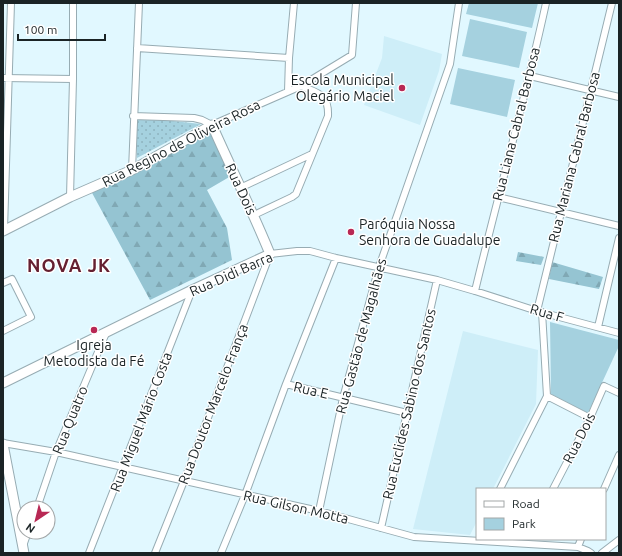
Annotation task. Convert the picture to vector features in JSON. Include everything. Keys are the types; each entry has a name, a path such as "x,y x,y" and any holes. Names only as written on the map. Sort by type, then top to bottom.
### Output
{"street":[{"path":"3,231 6,78 11,3"},
{"path":"70,198 74,3"},
{"path":"132,170 133,116 139,3"},
{"path":"288,91 289,58 294,3"},
{"name":"Rua Regino de Oliveira Rosa","path":"3,231 132,170 212,125 301,86 352,55 356,3"},
{"name":"Rua Gastão de Magalhães","path":"318,512 343,398 379,267 450,64 459,3"},
{"name":"Rua Liana Cabral Barbosa","path":"475,291 530,76 546,3"},
{"name":"Rua Mariana Cabral Barbosa","path":"547,396 539,312 561,212 612,3"},
{"path":"137,48 289,58"},
{"path":"530,76 619,97"},
{"path":"6,78 73,79"},
{"path":"254,215 296,194 328,116 328,107 322,95 301,86"},
{"path":"133,116 194,118 212,125"},
{"name":"Rua Dois","path":"212,125 240,188 254,215 270,254"},
{"path":"240,188 312,154"},
{"path":"498,197 619,226"},
{"path":"598,328 619,238"},
{"name":"Rua Didi Barra","path":"3,383 192,290 270,254 310,251 436,280 475,291"},
{"name":"Rua Doutor Marcelo França","path":"155,553 184,481 270,254"},
{"path":"221,553 245,495 286,384 336,258"},
{"path":"3,283 12,279 31,317 3,331"},
{"name":"Rua Euclides Sabino dos Santos","path":"381,528 436,280"},
{"name":"Rua Miguel Mário Costa","path":"89,553 192,290"},
{"name":"Rua F","path":"475,291 539,312 619,333"},
{"name":"Rua Quatro","path":"40,500 56,452 106,333"},
{"name":"Rua E","path":"286,384 407,413"},
{"name":"Rua Dois","path":"553,488 590,418 604,386 619,393"},
{"path":"501,488 547,396 590,418"},
{"path":"3,443 23,550"},
{"name":"Rua Gilson Motta","path":"3,443 56,452 123,467 318,512 414,537 476,538"},
{"path":"604,488 619,455"},
{"path":"23,550 26,540"},
{"name":"Rua Gilson Motta","path":"509,540 578,547 590,553"},
{"path":"578,547 581,540"},
{"path":"602,553 619,540"}],"shaded area":[{"name":"Escola Municipal Olegário Maciel","path":"384,36 442,54 439,71 420,125 364,105 382,58"},
{"path":"463,331 538,350 536,404 494,488 476,488 476,523 470,535 413,529"}],"green space":[{"path":"469,3 538,3 532,28 466,14"},
{"path":"470,19 527,32 519,68 462,56"},
{"path":"458,68 515,80 507,117 450,104"},
{"path":"136,117 201,124 137,158"},
{"path":"212,131 231,176 207,190 227,228 232,260 150,300 91,191"},
{"path":"518,252 544,257 541,265 516,261"},
{"path":"552,262 603,277 599,289 549,279"},
{"path":"550,322 619,340 619,346 588,413 551,394"}],"place":[{"name":"Escola Municipal Olegário Maciel","path":"402,88"},
{"name":"Paróquia Nossa Senhora de Guadalupe","path":"351,232"},
{"name":"Igreja Metodista da Fé","path":"94,330"}],"district":[{"name":"NOVA JK","path":"69,265"}]}
